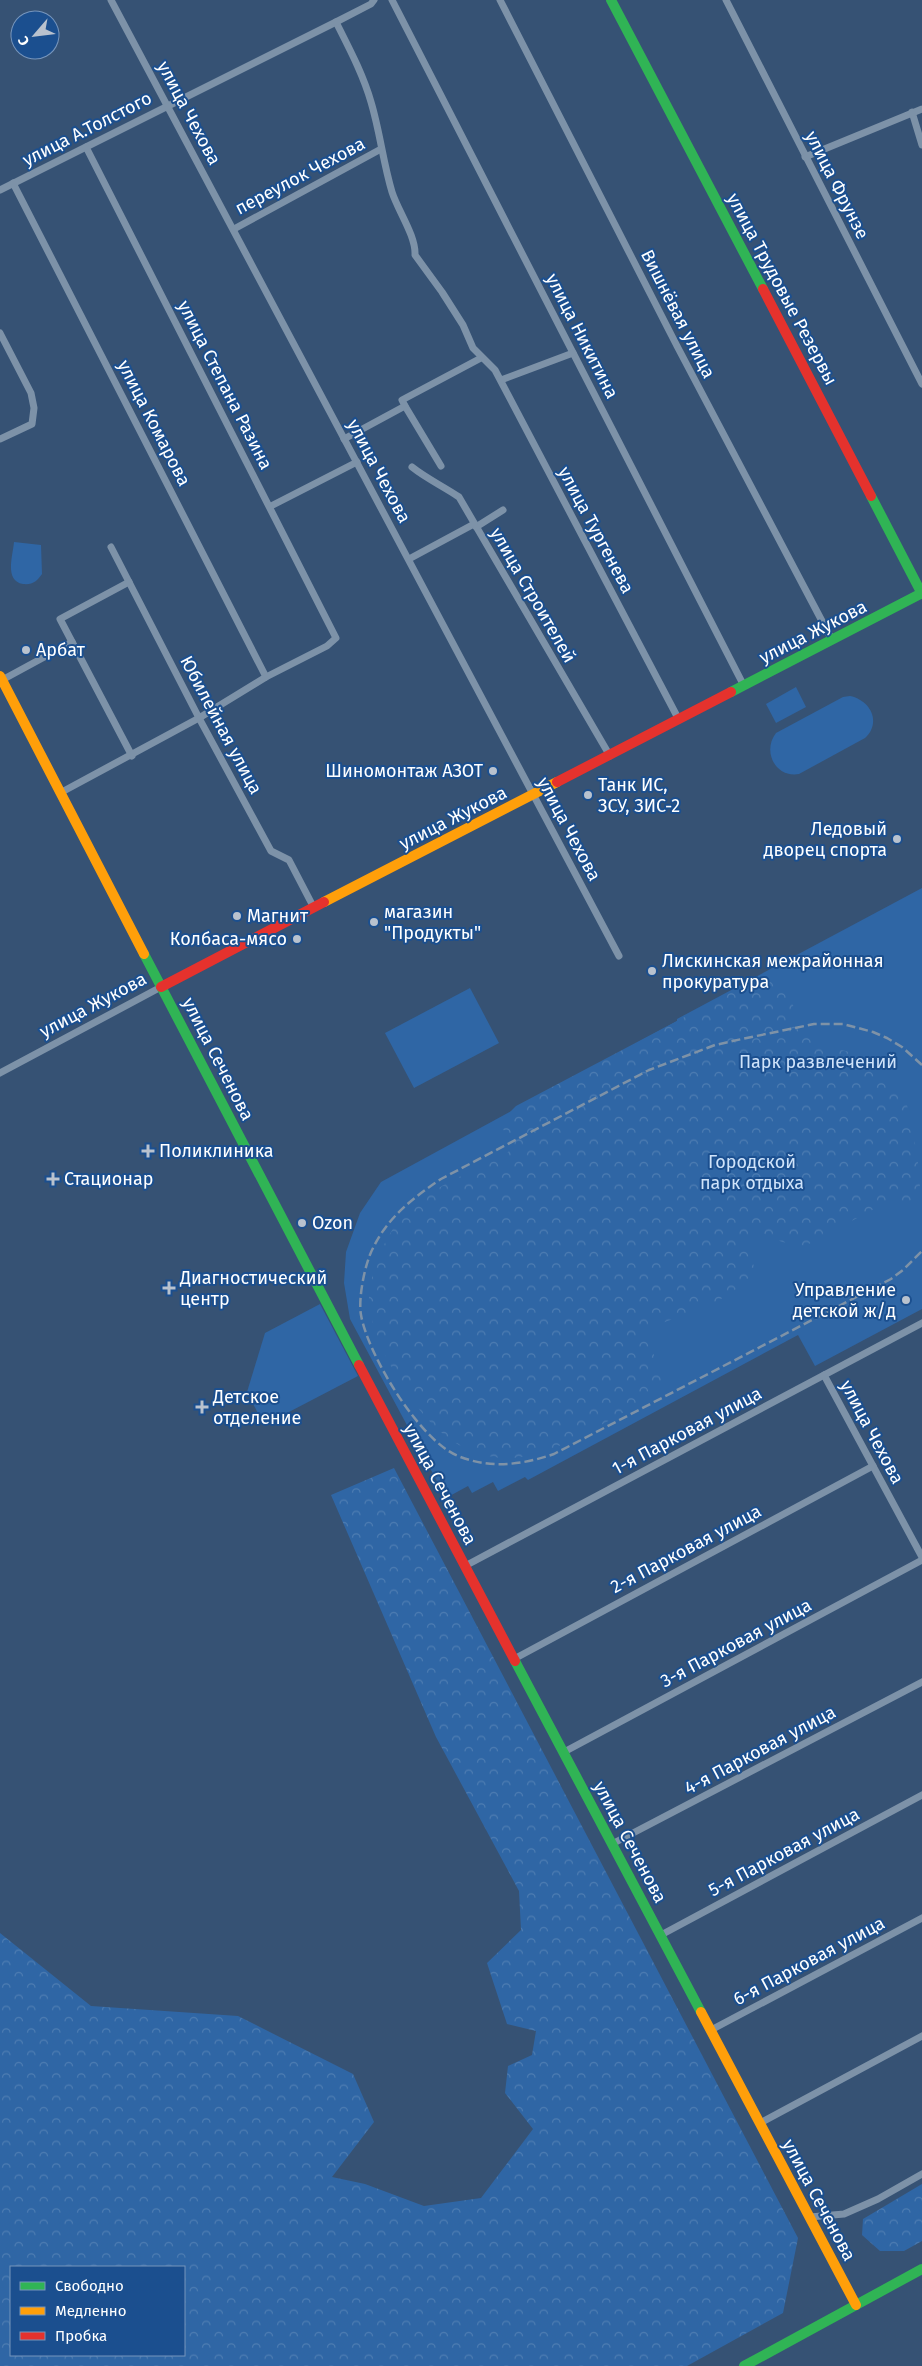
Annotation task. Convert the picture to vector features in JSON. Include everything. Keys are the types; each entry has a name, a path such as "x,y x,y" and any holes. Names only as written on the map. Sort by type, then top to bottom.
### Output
{"main road":[{"name":"улица Трудовые Резервы","path":"611,0 922,594"},
{"name":"улица Жукова","path":"162,987 922,594"},
{"name":"улица Сеченова","path":"1,678 465,1566 856,2305"},
{"path":"744,2366 922,2269"}],"street":[{"name":"улица Чехова","path":"111,0 168,104 619,956"},
{"name":"улица А.Толстого","path":"0,190 168,104 336,22 371,4 374,0"},
{"name":"улица Никитина","path":"392,0 744,686"},
{"name":"Вишнёвая улица","path":"500,0 673,338 832,640"},
{"name":"улица Фрунзе","path":"726,0 922,384"},
{"name":"переулок Чехова","path":"336,22 353,56 371,102 381,149 397,207 415,245 415,255 420,264 432,276 481,358"},
{"path":"806,157 922,109"},
{"path":"912,112 922,145"},
{"name":"улица Степана Разина","path":"86,146 271,506 336,638 327,646 266,677"},
{"name":"переулок Чехова","path":"234,229 381,149"},
{"name":"улица Комарова","path":"13,183 266,677"},
{"path":"0,333 31,392 34,408 32,424 0,439"},
{"path":"501,380 573,353"},
{"path":"441,466 402,400 481,358"},
{"name":"улица Тургенева","path":"481,358 495,370 501,380 679,720"},
{"path":"344,439 405,406"},
{"path":"271,506 357,462"},
{"name":"улица Строителей","path":"412,467 427,479 441,484 459,497 610,756"},
{"path":"409,559 504,510"},
{"name":"Юбилейная улица","path":"111,546 200,718 272,850 290,860 314,908"},
{"path":"129,582 60,619 132,756"},
{"path":"1,678 72,642"},
{"path":"60,793 200,718 266,677"},
{"name":"улица Жукова","path":"0,1073 162,987"},
{"name":"1-я Парковая улица","path":"465,1566 922,1322"},
{"name":"улица Чехова","path":"824,1375 922,1559"},
{"name":"2-я Парковая улица","path":"514,1659 873,1466"},
{"name":"3-я Парковая улица","path":"564,1752 922,1559"},
{"name":"4-я Парковая улица","path":"612,1844 922,1682"},
{"name":"5-я Парковая улица","path":"660,1936 922,1794"},
{"name":"6-я Парковая улица","path":"711,2030 922,1918"},
{"path":"760,2123 922,2036"},
{"path":"810,2217 844,2214 878,2199 922,2174"}],"green space":[{"path":"14,542 41,545 42,574 32,583 23,584 13,578 11,560"},
{"path":"796,687 806,707 776,723 766,704"},
{"path":"850,696 863,702 871,712 873,725 865,738 799,774 783,772 777,768 773,762 770,748 776,733 843,697"},
{"name":"Городской парк отдыха","path":"922,888 922,1309 815,1366 798,1335 528,1480 525,1477 498,1491 493,1482 472,1493 468,1486 446,1498 350,1319 344,1283 346,1252 360,1213 381,1182 677,1021 677,1019"},
{"name":"Городской парк отдыха","path":"774,973 779,978 813,1044 855,1053 886,1076 907,1105 917,1153 920,1187 906,1207 895,1206 887,1202 805,1246 782,1242 760,1232 750,1237 747,1244 755,1270 734,1291 708,1306 651,1327 644,1333 664,1377 665,1386 659,1392 577,1438 543,1452 527,1456 504,1458 483,1455 464,1448 447,1437 432,1424 405,1390 385,1355 372,1320 369,1301 371,1280 379,1257 395,1226 411,1207 423,1198 463,1175 504,1156 510,1150 510,1142 502,1127 507,1115 516,1106 766,974"},
{"path":"470,988 499,1043 414,1088 385,1033"},
{"path":"320,1304 358,1376 264,1425 247,1392 265,1333"},
{"path":"394,1468 798,2238 783,2313 687,2366 0,2366 0,1933 91,2006 238,2016 353,2074 374,2122 332,2177 365,2184 424,2206 481,2198 533,2129 505,2093 508,2066 532,2055 536,2031 507,2024 487,1963 521,1930 519,1891 436,1737 331,1495"},
{"path":"922,2184 922,2241 904,2251 880,2251 862,2235 863,2219"}],"railway":[{"path":"922,1065 902,1047 873,1032 843,1024 814,1024 715,1045 649,1070 441,1179 411,1201 386,1227 370,1254 361,1290 360,1308 366,1332 384,1373 412,1415 427,1433 443,1447 458,1456 470,1460 494,1464 518,1463 554,1454 891,1279 922,1251"}],"traffic: fast":[{"path":"611,0 763,289"},
{"path":"871,496 922,594"},
{"path":"731,692 922,593"},
{"path":"144,954 359,1365"},
{"path":"515,1661 701,2012"},
{"path":"744,2366 922,2269"}],"traffic: slow":[{"path":"0,676 144,954"},
{"path":"324,902 557,782"},
{"path":"701,2012 856,2305"}],"traffic: jam":[{"path":"763,289 871,496"},
{"path":"557,782 731,692"},
{"path":"161,987 324,902"},
{"path":"359,1365 515,1661"}],"place":[{"name":"Арбат","path":"26,650"},
{"name":"Шиномонтаж АЗОТ","path":"493,771"},
{"name":"Танк ИС, ЗСУ, ЗИС-2","path":"588,795"},
{"name":"Ледовый дворец спорта","path":"897,839"},
{"name":"Магнит","path":"237,916"},
{"name":"магазин \"Продукты\"","path":"374,922"},
{"name":"Колбаса-мясо","path":"297,939"},
{"name":"Лискинская межрайонная прокуратура","path":"652,971"},
{"name":"Поликлиника","path":"148,1151"},
{"name":"Стационар","path":"53,1179"},
{"name":"Ozon","path":"302,1223"},
{"name":"Диагностический центр","path":"169,1288"},
{"name":"Управление детской ж/д","path":"906,1300"},
{"name":"Детское отделение","path":"202,1407"}],"park label":[{"name":"Парк развлечений","path":"818,1062"}]}
